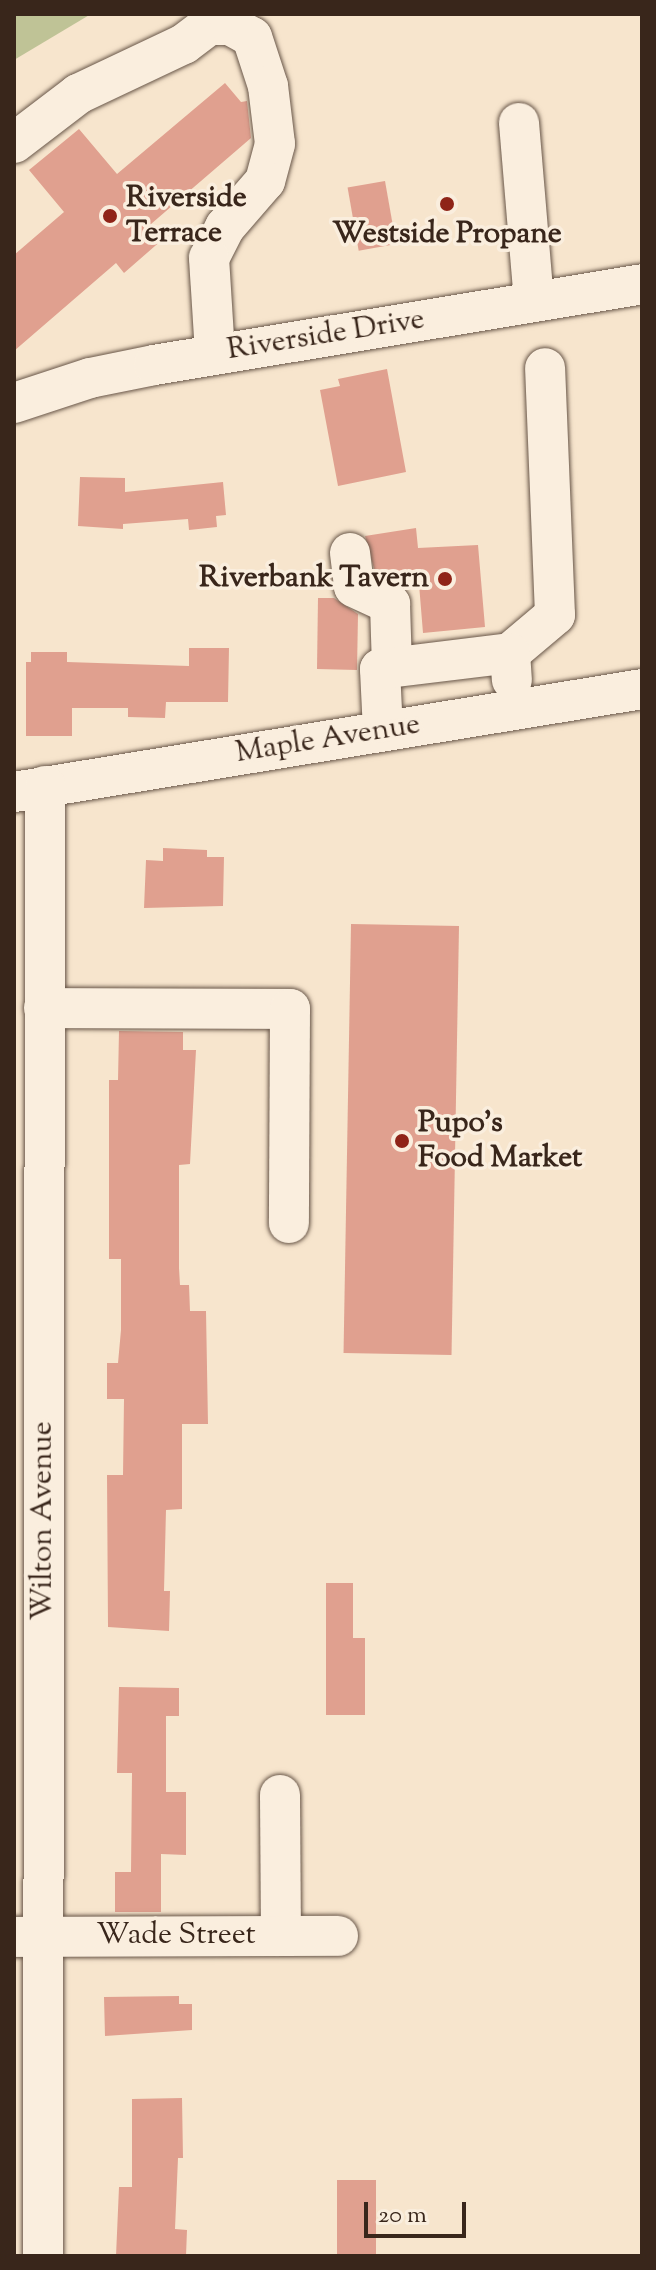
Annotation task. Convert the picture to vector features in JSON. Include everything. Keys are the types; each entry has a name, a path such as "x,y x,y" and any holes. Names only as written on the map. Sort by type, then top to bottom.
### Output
{"street":[{"path":"14,143 78,94 184,44 209,25 230,25 252,37 268,86 275,144 265,181 225,227 209,258 215,354"},
{"path":"519,123 534,301"},
{"name":"Riverside Drive","path":"14,403 90,378 215,354 642,284"},
{"path":"383,731 380,669 510,653 555,615 545,368"},
{"path":"350,553 354,587 390,604 392,667"},
{"path":"510,653 515,710"},
{"name":"Maple Avenue","path":"29,789 642,689"},
{"name":"Wilton Avenue","path":"29,789 44,1008 29,1937 43,2256"},
{"path":"44,1008 290,1009 289,1223"},
{"path":"280,1795 281,1936"},
{"name":"Wade Street","path":"29,1937 338,1936"}],"green space":[{"path":"14,14 91,14 14,60"}],"building":[{"name":"Riverside Terrace","path":"225,83 241,102 247,101 251,138 151,224 163,239 124,273 116,263 14,351 14,255 64,212 29,170 79,129 117,174"},
{"path":"385,181 396,244 359,251 348,188"},
{"path":"387,369 406,472 338,486 320,390 340,386 338,379"},
{"path":"80,477 125,478 125,492 223,482 226,515 216,516 217,527 189,530 188,519 123,524 123,529 78,526"},
{"path":"416,528 418,548 478,545 485,627 423,633 418,572 375,572 365,536"},
{"path":"318,598 334,598 358,614 357,670 317,669"},
{"path":"189,648 229,648 228,702 166,702 165,718 128,717 128,708 72,708 72,736 26,736 26,662 31,662 31,652 67,652 67,662 189,666"},
{"path":"163,848 207,850 207,857 224,857 223,906 144,908 146,860 163,861"},
{"name":"Pupo's Food Market","path":"351,924 459,926 452,1355 344,1353"},
{"path":"119,1031 183,1032 183,1050 196,1050 190,1164 179,1165 179,1268 180,1285 189,1285 190,1311 206,1311 208,1424 182,1424 182,1509 166,1510 164,1591 170,1591 169,1631 108,1627 107,1475 123,1475 124,1399 107,1399 107,1363 118,1363 121,1330 121,1259 109,1259 109,1080 118,1080"},
{"path":"326,1583 353,1583 353,1638 365,1638 365,1715 326,1715"},
{"path":"119,1687 179,1688 179,1716 166,1716 166,1792 186,1792 186,1855 161,1854 161,1912 115,1912 115,1872 131,1872 132,1773 117,1773"},
{"path":"179,1996 179,2004 192,2004 192,2030 105,2036 104,1997"},
{"path":"182,2098 183,2158 178,2158 175,2229 187,2230 186,2256 116,2256 119,2187 132,2187 132,2099"},
{"path":"337,2180 376,2180 376,2256 337,2256"}],"place":[{"name":"Westside Propane","path":"447,204"},
{"name":"Riverside Terrace","path":"110,216"},
{"name":"Riverbank Tavern","path":"445,579"},
{"name":"Pupo's Food Market","path":"402,1141"}]}
